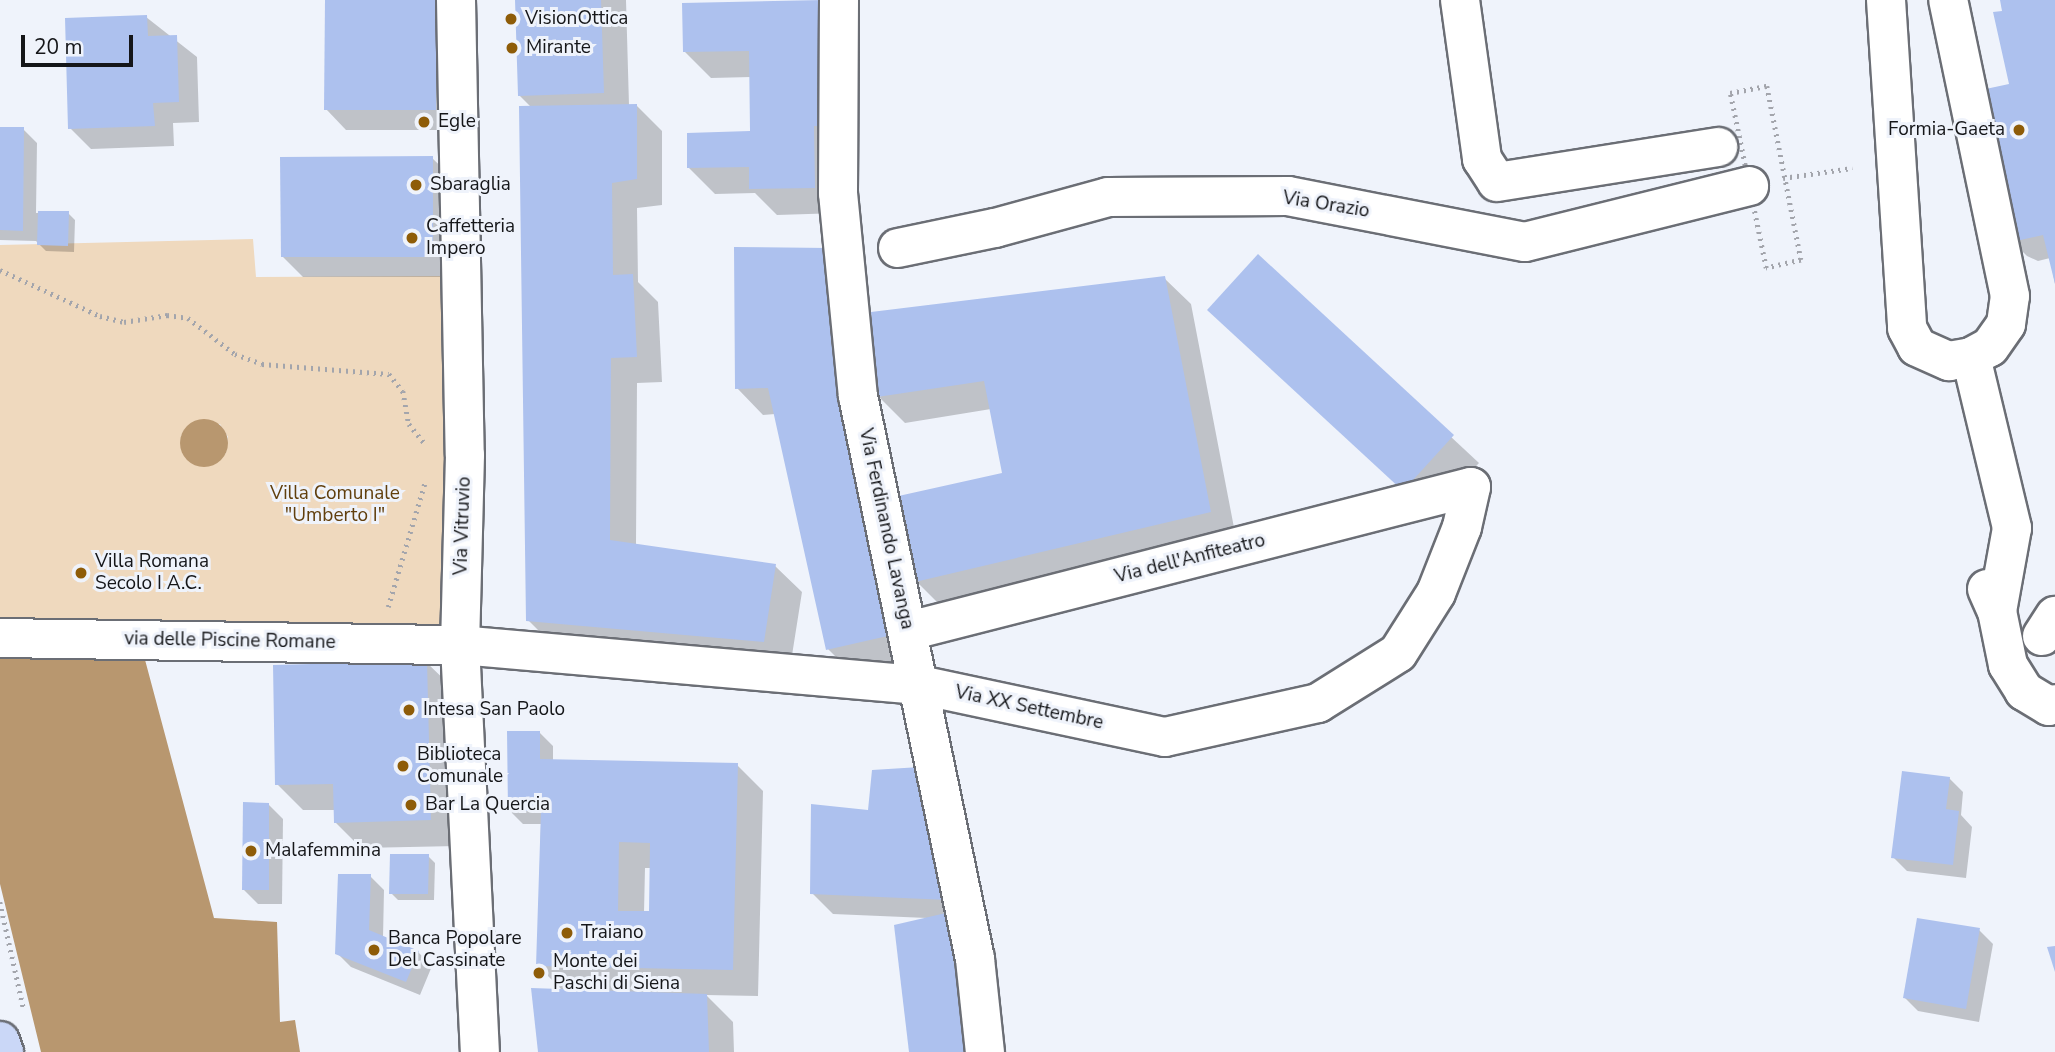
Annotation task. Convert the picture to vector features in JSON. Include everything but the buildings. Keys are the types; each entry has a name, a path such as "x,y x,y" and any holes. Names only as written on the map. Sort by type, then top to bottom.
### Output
{"main road":[{"path":"4,1052 13,1032"}],"street":[{"name":"Via Vitruvio","path":"456,0 455,458 460,645 480,1052"},
{"name":"Via Ferdinando Lavanga","path":"839,0 838,193 858,396 909,631 975,959 985,1052"},
{"path":"1460,0 1482,159 1497,182 1525,242"},
{"path":"1886,0 1907,328 1917,347 1930,356 1948,361 1971,357 1990,346 2006,324 2010,296 1948,0"},
{"path":"1497,182 1718,147"},
{"name":"Via Orazio","path":"898,248 1122,197 1288,196 1525,242 1770,185"},
{"path":"1971,357 2012,528 1997,611 2008,665 2024,691 2052,705"},
{"name":"Via dell'Anfiteatro","path":"909,631 1471,487"},
{"name":"Via XX Settembre","path":"460,645 919,685 1165,737 1318,703 1398,653 1436,593 1462,527 1471,487"},
{"name":"via delle Piscine Romane","path":"0,638 460,645"}],"path":[{"path":"1732,103 1730,93 1767,86 1770,185 1766,268 1801,260 1770,185"},
{"path":"1770,185 1852,168"},
{"path":"0,270 100,316 124,322 167,315 188,318 235,354 262,364 389,374 402,391 409,424 455,458 421,486 378,644"},
{"path":"0,902 13,1032"}],"green space":[{"name":"Villa Comunale \"Umberto I\"","path":"253,239 256,277 453,276 457,626 0,625 0,245","holes":["220,424 228,437 226,453 215,464 200,466 181,444 185,429"]}],"shaded area":[{"path":"204,419 221,426 228,443 221,460 204,467 187,460 180,443 187,426"},
{"path":"0,650 144,656 214,918 277,922 280,1022 295,1020 300,1052 41,1052 0,884"}],"place":[{"name":"VisionOttica","path":"511,19"},
{"name":"Mirante","path":"512,48"},
{"name":"Egle","path":"424,122"},
{"name":"Formia-Gaeta","path":"2019,130"},
{"name":"Sbaraglia","path":"416,185"},
{"name":"Caffetteria Impero","path":"412,238"},
{"name":"Villa Romana Secolo I A.C.","path":"81,573"},
{"name":"Intesa San Paolo","path":"409,710"},
{"name":"Biblioteca Comunale","path":"403,766"},
{"name":"Bar La Quercia","path":"411,805"},
{"name":"Malafemmina","path":"251,851"},
{"name":"Traiano","path":"567,933"},
{"name":"Banca Popolare Del Cassinate","path":"374,950"},
{"name":"Monte dei Paschi di Siena","path":"539,973"}]}
